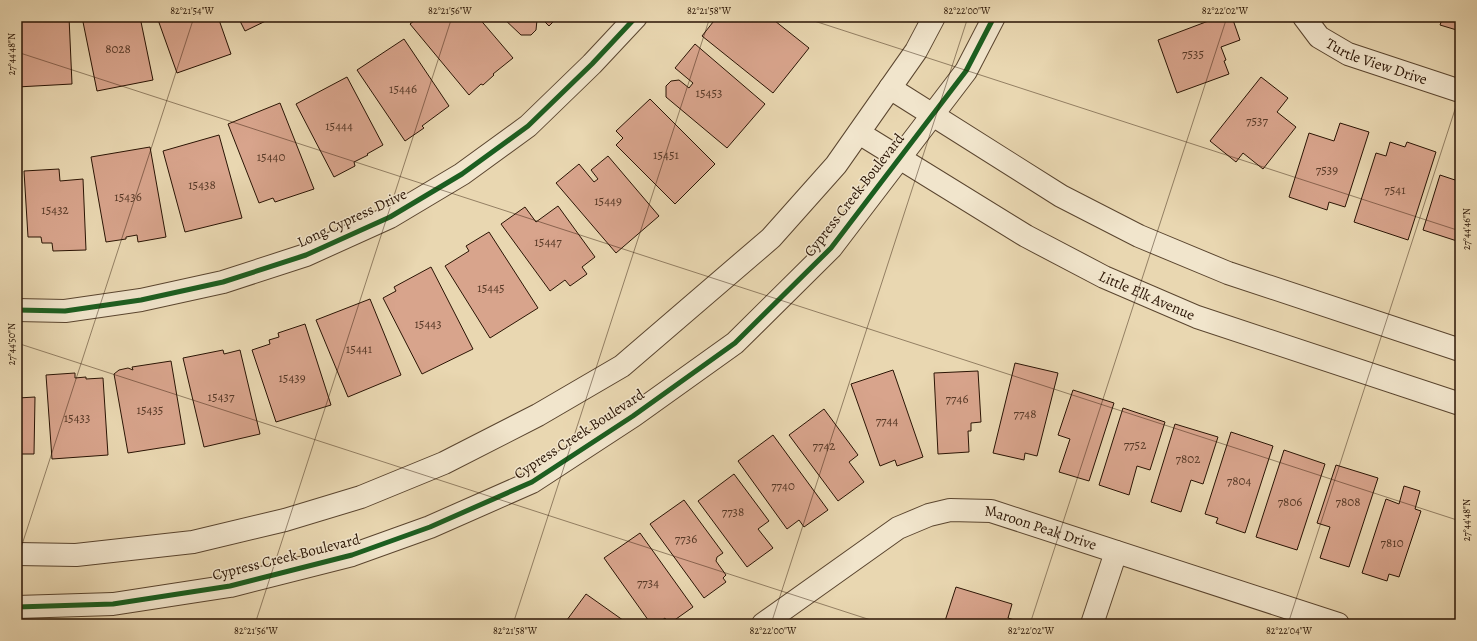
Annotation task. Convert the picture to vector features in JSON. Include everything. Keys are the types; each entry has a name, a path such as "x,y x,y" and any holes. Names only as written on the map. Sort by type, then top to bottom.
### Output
{"street":[{"name":"Long Cypress Drive","path":"17,310 65,310 125,302 223,282 306,255 390,217 462,174 528,126 592,64 636,17"},
{"path":"17,554 76,555 193,542 285,520 361,497 444,463 538,415 622,366 771,238 836,165 916,51 934,17"},
{"name":"Cypress Creek Boulevard","path":"17,607 113,604 230,586 352,555 430,527 532,482 632,416 735,343 831,248 966,71 994,17"},
{"name":"Turtle View Drive","path":"1304,17 1319,37 1348,54 1460,91"},
{"path":"890,88 1061,196 1139,236 1228,273 1460,350"},
{"name":"Little Elk Avenue","path":"859,133 1026,236 1104,277 1197,317 1460,404"},
{"name":"Maroon Peak Drive","path":"763,624 898,528 930,515 950,510 991,511 1338,624"},
{"path":"1092,624 1116,552"}],"building":[{"path":"17,17 69,17 72,84 17,87"},
{"path":"82,17 140,17 153,80 97,91"},
{"path":"157,17 218,17 231,54 177,73"},
{"path":"238,17 274,17 245,31"},
{"path":"419,17 478,17 513,58 493,74 494,75 483,85 481,84 469,95 410,24"},
{"path":"502,17 533,17 537,20 536,30 531,35 521,35"},
{"path":"540,17 558,17 549,26"},
{"path":"717,17 770,17 809,48 773,93 702,36"},
{"path":"1219,17 1232,17 1240,40 1221,47 1229,74 1177,93 1158,40"},
{"path":"1443,17 1460,17 1460,31 1440,25"},
{"path":"404,39 449,106 422,126 424,128 405,141 357,70"},
{"path":"695,44 765,104 727,148 666,97 666,86 671,81 679,80 689,88 693,83 675,68"},
{"path":"347,77 383,145 354,162 355,166 334,177 296,104"},
{"path":"1261,77 1288,98 1277,112 1296,127 1263,169 1243,153 1236,162 1210,141"},
{"path":"650,99 715,164 675,204 616,145 623,138 616,131"},
{"path":"280,103 314,189 275,202 273,198 259,203 228,124"},
{"path":"1340,123 1369,132 1345,207 1329,202 1327,210 1289,197 1309,133 1334,141"},
{"path":"219,135 242,218 185,232 163,151"},
{"path":"1390,142 1405,147 1407,142 1436,152 1408,240 1354,222 1376,153 1386,156"},
{"path":"150,147 166,237 138,242 137,235 126,237 126,239 106,242 91,157"},
{"path":"608,156 659,216 616,253 556,183 579,164 594,182 598,179 591,170"},
{"path":"59,169 60,181 83,179 86,250 53,251 52,243 42,243 41,237 28,237 24,171"},
{"path":"1440,175 1455,180 1460,180 1460,242 1423,230"},
{"path":"558,206 595,257 582,267 587,274 570,286 565,280 550,291 501,224 525,207 536,222"},
{"path":"489,232 538,308 490,338 445,266 469,251 466,246"},
{"path":"431,267 473,349 422,374 383,298 396,291 394,287"},
{"path":"370,299 401,375 348,397 316,320"},
{"path":"305,324 331,405 276,422 252,350 270,344 269,340 279,337 278,333"},
{"path":"223,350 224,354 240,350 260,434 204,447 183,358"},
{"path":"171,361 185,444 128,453 114,374 119,370 128,368 133,370 132,367"},
{"path":"1015,363 1058,373 1037,456 1025,453 1024,460 993,453"},
{"path":"893,370 923,457 897,466 895,460 880,466 851,384"},
{"path":"978,371 981,422 971,423 971,431 968,431 969,452 938,454 934,373"},
{"path":"75,373 75,378 103,378 108,455 52,459 46,375"},
{"path":"1073,390 1114,403 1089,481 1059,472 1070,439 1058,435"},
{"path":"17,395 18,398 35,397 34,454 17,454"},
{"path":"1123,408 1165,422 1150,470 1137,466 1129,495 1099,485"},
{"path":"824,409 858,455 849,462 864,482 838,501 789,435"},
{"path":"1175,424 1218,437 1203,484 1191,480 1181,512 1151,502"},
{"path":"1231,432 1273,446 1245,533 1216,523 1218,518 1205,514"},
{"path":"773,435 828,510 804,527 799,520 787,529 738,461"},
{"path":"1284,450 1325,464 1297,550 1256,537"},
{"path":"1336,465 1378,478 1349,567 1320,558 1330,527 1317,523"},
{"path":"734,474 769,521 758,529 773,548 747,567 698,501"},
{"path":"1404,486 1420,491 1415,509 1421,511 1399,577 1389,574 1387,581 1362,573 1386,499 1399,504"},
{"path":"684,500 723,553 717,557 716,561 726,575 723,578 726,582 704,598 650,524"},
{"path":"640,533 693,607 669,624 665,618 657,624 651,624 604,558"},
{"path":"956,587 1012,604 1008,618 1027,624 944,624"},
{"path":"586,594 627,623 564,624"}],"cycle path":[{"path":"17,310 65,311 141,300 223,282 306,255 390,217 462,174 528,126 592,64 636,17"},
{"path":"17,607 113,604 230,586 352,555 430,527 532,482 633,416 735,343 831,248 966,71 994,17"}]}
